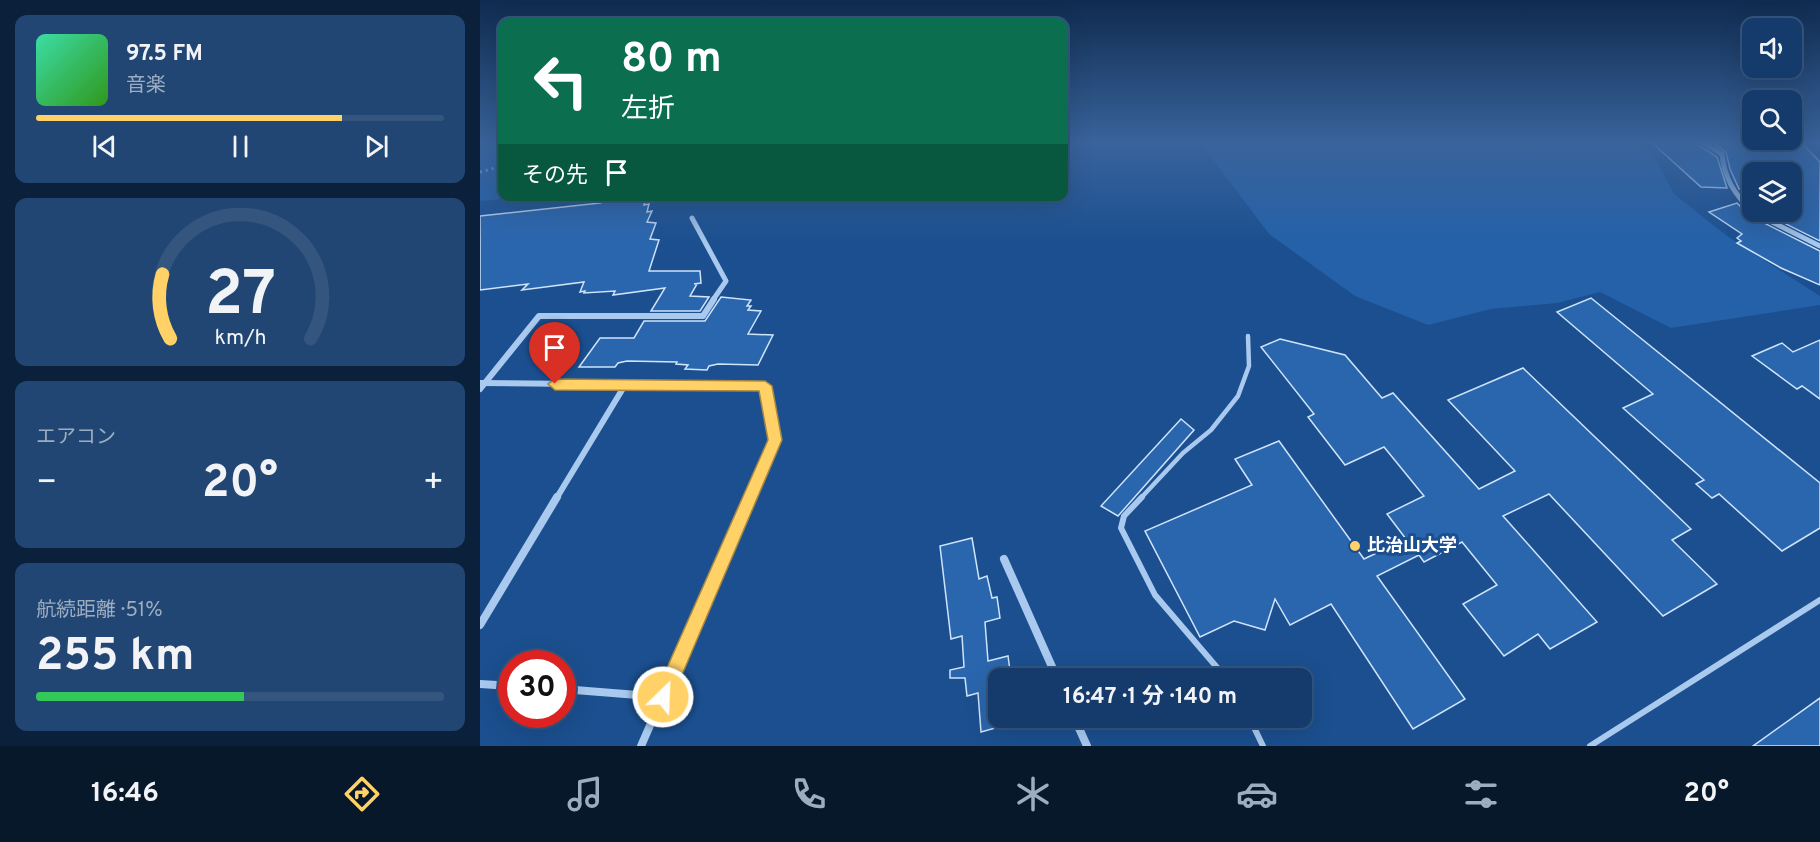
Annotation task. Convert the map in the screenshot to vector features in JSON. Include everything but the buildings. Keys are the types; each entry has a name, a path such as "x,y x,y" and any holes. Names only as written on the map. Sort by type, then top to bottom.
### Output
{"street":[{"path":"1726,176 1736,195 1742,201"},
{"path":"481,385 539,316 703,316 726,281 692,218"},
{"path":"1770,222 1820,246"},
{"path":"481,385 765,386 775,440 641,746"},
{"path":"480,625 625,385"},
{"path":"1004,559 1053,668"},
{"path":"480,684 498,685"},
{"path":"576,690 663,697"},
{"path":"1079,728 1087,746"}],"lane":[{"path":"1217,668 1155,595 1120,528 1124,516 1182,453 1211,430 1238,396 1249,366 1248,336"},
{"path":"1590,746 1820,600"},
{"path":"1254,728 1263,746"}],"shaded area":[{"path":"480,176 498,176 498,199 480,201"},
{"path":"1225,176 1664,176 1674,194 1727,236 1820,296 1820,305 1671,328 1600,292 1557,303 1491,309 1428,325 1355,296 1269,234"}],"place":[{"name":"比治山大学","path":"1355,546"}],"route":[{"path":"555,384 765,386 775,440 663,697"}]}
